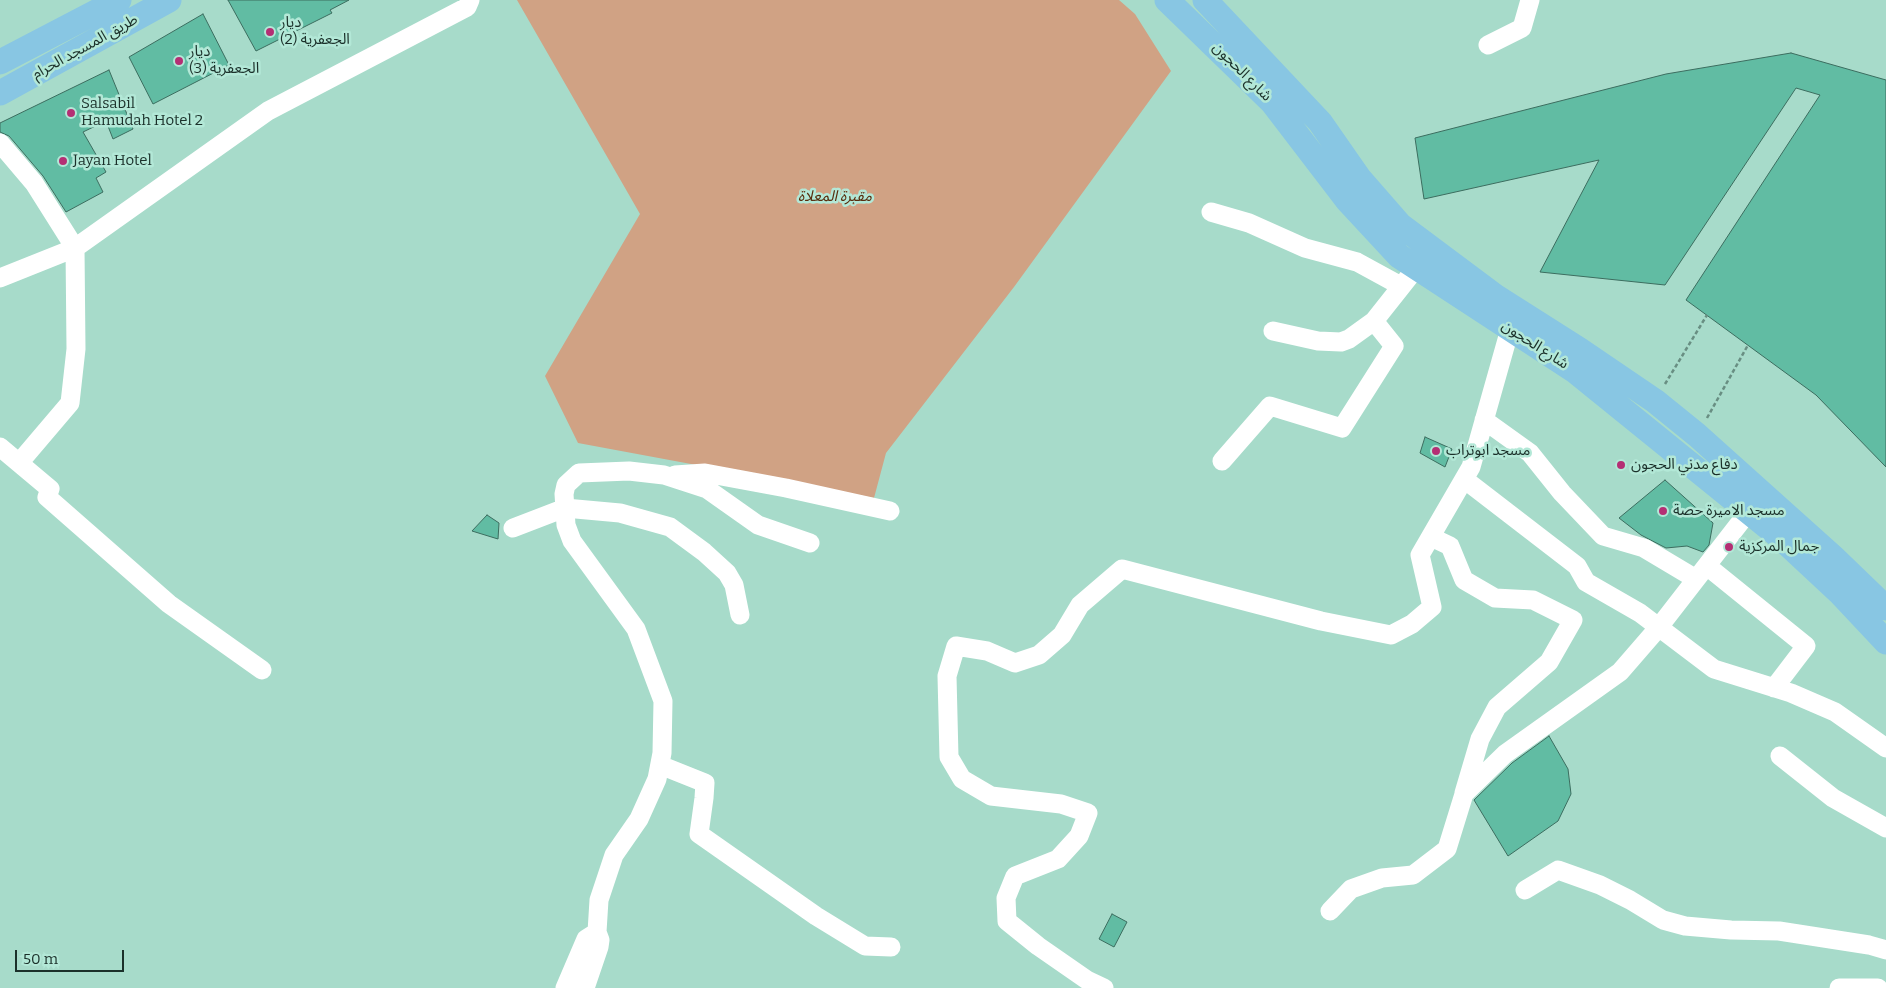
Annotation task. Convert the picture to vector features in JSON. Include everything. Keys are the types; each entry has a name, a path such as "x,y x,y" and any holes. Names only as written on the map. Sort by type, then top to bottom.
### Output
{"main road":[{"name":"طريق المسجد الحرام","path":"0,62 94,9 119,0"},
{"name":"طريق المسجد الحرام","path":"0,93 169,0"},
{"path":"1167,0 1210,12"},
{"path":"1173,0 1210,12"},
{"name":"شارع الحجون","path":"1210,12 1272,102 1347,200 1399,256 1409,277 1510,329 1575,371 1780,536 1839,592 1886,642"},
{"name":"شارع الحجون","path":"1210,12 1320,122 1359,178 1400,225 1495,296 1655,401 1697,435 1833,557 1886,608"}],"street":[{"path":"0,278 75,248 268,111 466,7 470,0"},
{"path":"1488,45 1522,28 1530,0"},
{"path":"0,143 34,183 75,248 76,350 70,403 19,463"},
{"path":"1211,212 1249,223 1305,248 1409,277 1374,321 1349,339 1341,342 1318,341 1273,331"},
{"path":"1222,461 1270,406 1342,428 1394,346 1374,321"},
{"path":"1104,988 1088,980 1007,921 1006,898 1015,876 1058,859 1079,836 1088,813 1061,804 991,796 962,779 949,758 947,676 956,646 987,651 1015,663 1039,654 1062,635 1080,605 1122,569 1321,621 1391,634 1412,624 1432,607 1420,555 1471,467 1510,329"},
{"path":"1484,420 1530,453 1562,493 1603,536 1644,548 1701,573 1806,646 1774,688"},
{"path":"0,447 50,488 47,497 169,604 262,670"},
{"path":"584,988 599,947 600,940 597,932 599,900 614,855 639,819 657,779 662,753 663,701 636,629 572,541 566,525 564,494 566,485 578,473 629,471 664,475 705,473 786,488 890,511"},
{"path":"664,475 707,489 758,525 810,543"},
{"path":"1464,479 1578,566 1586,582 1640,613 1714,669 1791,693 1835,712 1886,748"},
{"path":"513,528 565,508 620,513 670,527 704,552 727,573 734,585 740,616"},
{"path":"1464,794 1505,754 1620,672 1659,627 1749,512"},
{"path":"1330,911 1351,889 1382,878 1413,875 1447,849 1480,739 1497,707 1549,662 1573,620 1533,600 1495,598 1464,580 1450,546 1431,537"},
{"path":"1780,756 1834,798 1886,828"},
{"path":"660,764 705,783 699,834 816,916 865,946 890,947"},
{"path":"1525,890 1558,870 1600,885 1630,900 1662,920 1685,926 1731,930 1779,931 1869,945 1886,950"},
{"path":"565,988 586,939 597,932"},
{"path":"1839,988 1881,985"}],"path":[{"path":"1655,401 1707,315"},
{"path":"1697,435 1748,345"}],"green space":[{"name":"مقبرة المعلاة","path":"517,0 1119,0 1135,14 1171,71 1014,287 886,453 874,498 578,443 545,376 640,214"}],"building":[{"name":"ديار الجعفرية (2)","path":"228,0 349,0 330,10 332,13 256,51"},
{"name":"ديار الجعفرية (3)","path":"203,14 229,65 153,104 129,57"},
{"path":"1791,53 1886,80 1886,467 1816,395 1686,300 1820,95 1796,88 1665,285 1540,272 1599,160 1424,199 1415,138 1666,74"},
{"path":"109,70 133,129 113,139 106,121 83,132 106,172 96,178 103,192 66,212 43,176 9,136 0,132 0,123"},
{"name":"مسجد ابوتراب","path":"1425,437 1452,449 1445,467 1420,453"},
{"name":"مسجد الاميرة حصة","path":"1665,480 1713,523 1709,545 1703,552 1687,546 1666,548 1641,535 1619,518"},
{"path":"487,515 499,523 498,539 472,531"},
{"path":"1549,736 1568,769 1571,794 1558,821 1508,856 1474,800 1512,763"},
{"path":"1112,914 1127,922 1114,947 1099,939"}],"place":[{"name":"ديار الجعفرية (2)","path":"270,32"},
{"name":"ديار الجعفرية (3)","path":"179,61"},
{"name":"Salsabil Hamudah Hotel 2","path":"71,113"},
{"name":"Jayan Hotel","path":"63,161"},
{"name":"مسجد ابوتراب","path":"1436,451"},
{"name":"دفاع مدني الحجون","path":"1621,465"},
{"name":"مسجد الاميرة حصة","path":"1663,511"},
{"name":"جمال المركزية","path":"1729,547"}]}
